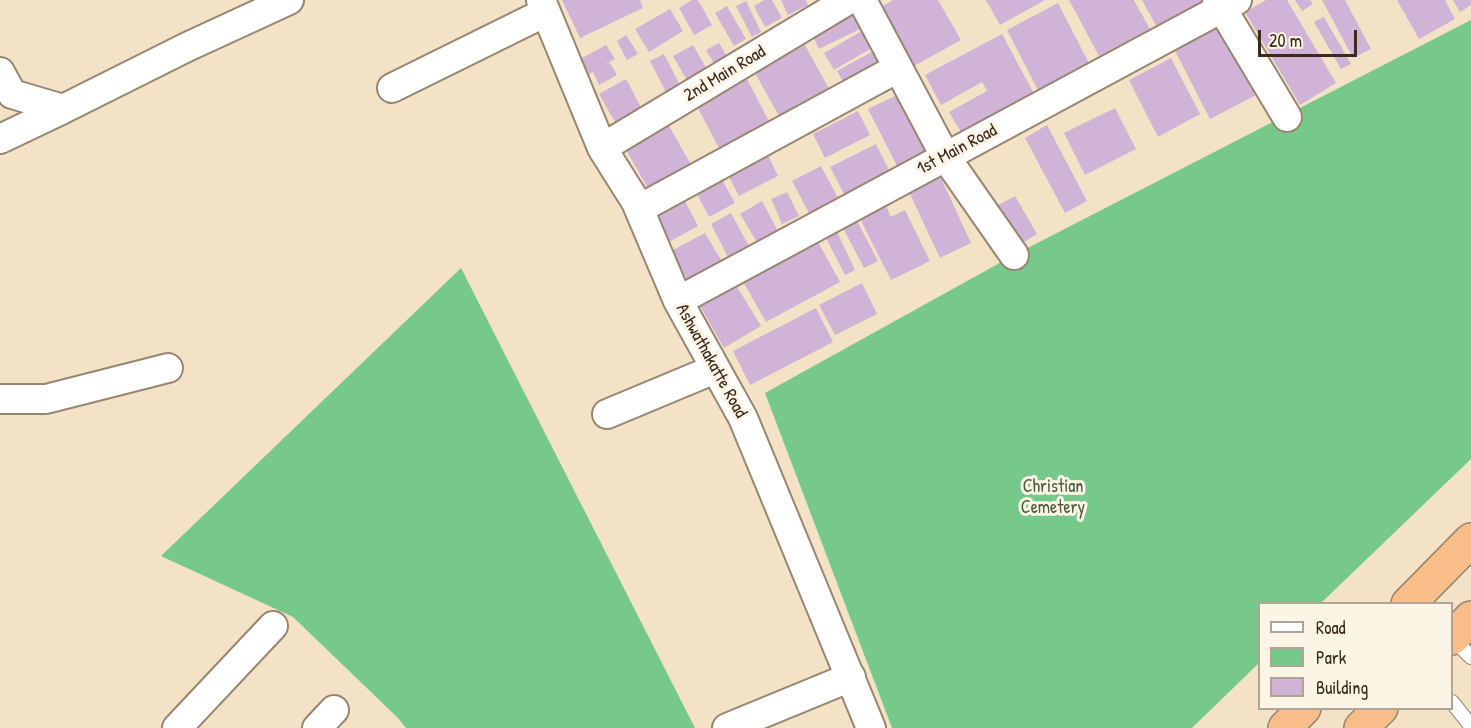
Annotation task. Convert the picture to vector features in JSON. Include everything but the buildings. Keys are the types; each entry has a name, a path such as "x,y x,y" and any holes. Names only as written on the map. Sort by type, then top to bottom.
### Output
{"highway":[{"path":"1409,602 1471,540"},
{"path":"1453,637 1471,618"},
{"path":"1285,728 1302,710"}],"street":[{"path":"0,139 187,47 289,0"},
{"name":"2nd Main Road","path":"602,148 848,0"},
{"path":"862,0 945,156 1014,255"},
{"path":"1225,3 1287,117"},
{"name":"1st Main Road","path":"678,301 1225,3"},
{"path":"392,88 543,6"},
{"name":"Ashwathakatte Road","path":"543,6 602,148 639,209 678,301 743,418 871,728"},
{"path":"639,209 898,68"},
{"path":"0,72 12,94 63,109"},
{"path":"0,399 46,399 168,368"},
{"path":"606,414 716,369"},
{"path":"177,728 273,626"},
{"path":"727,728 851,677"}],"lane":[{"path":"1453,639 1471,657"},
{"path":"1453,703 1471,726"}],"green space":[{"name":"Christian Cemetery","path":"1471,20 1471,459 1322,602 1258,602 1258,664 1192,728 892,728 765,393 1014,255"},
{"path":"461,268 695,728 406,728 293,617 161,556"}]}
